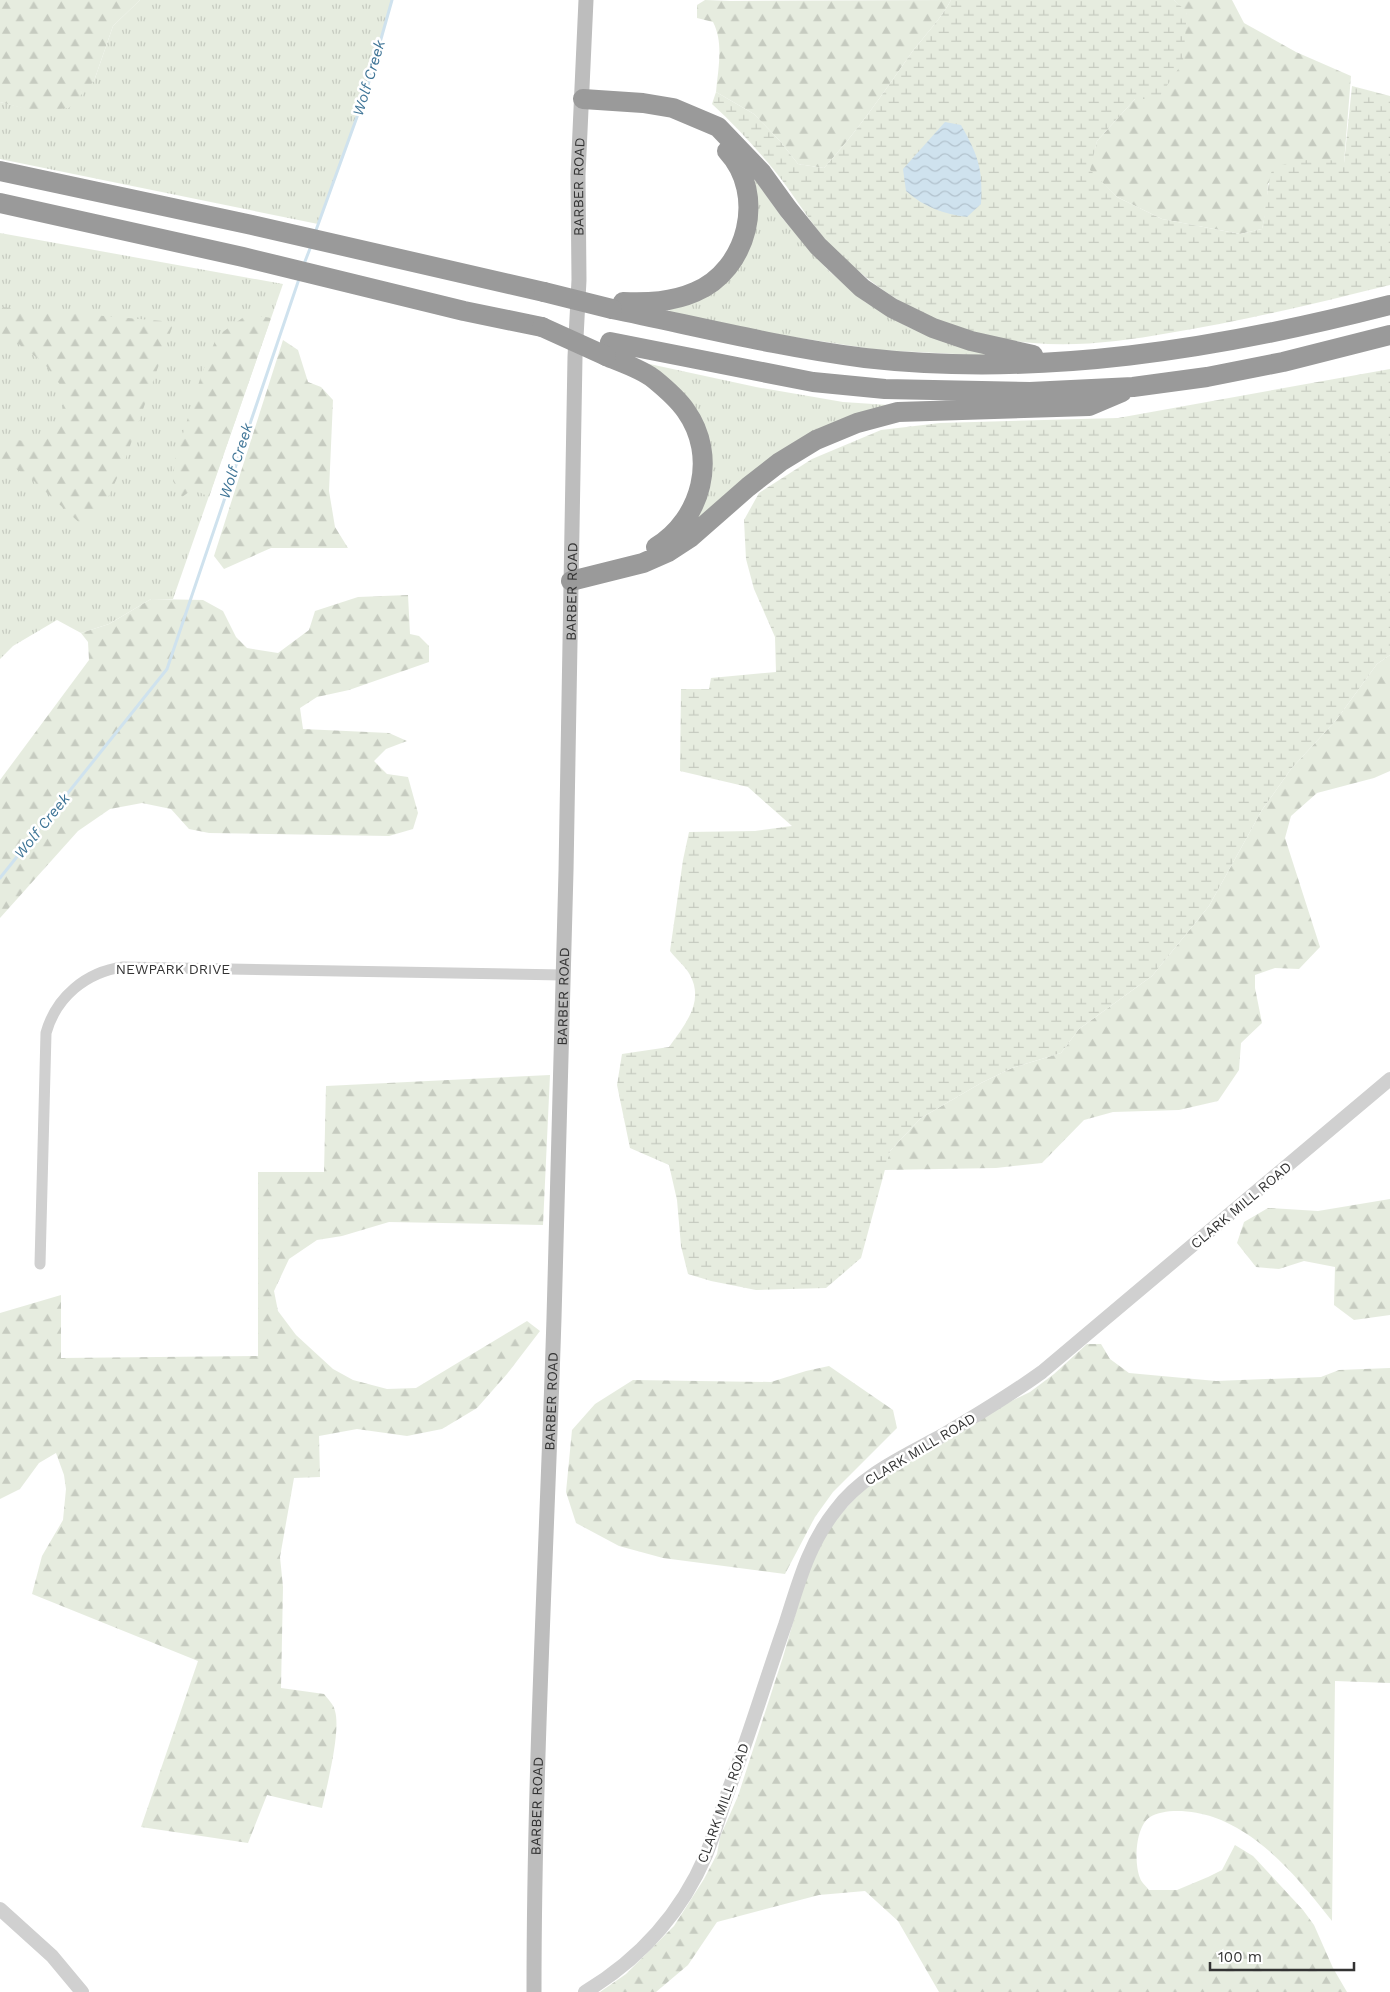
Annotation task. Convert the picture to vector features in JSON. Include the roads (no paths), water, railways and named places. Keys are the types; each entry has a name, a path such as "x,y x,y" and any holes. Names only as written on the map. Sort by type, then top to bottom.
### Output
{"highway":[{"path":"582,104 643,103 673,108 718,127 762,173 807,234 848,276 877,298 921,323 964,339 1008,351 1084,361"},
{"path":"582,104 653,113 693,124 712,135 735,159 744,179 748,198 748,222 743,242 728,266 713,281 695,292 674,299 611,306"},
{"path":"0,171 252,225 787,347 866,358 919,362 1010,364 1084,361 1258,336 1390,305"},
{"path":"0,203 243,257 542,327 608,349 813,382 884,389 1030,392 1134,387 1207,377 1283,362 1390,335"},
{"path":"571,575 650,551 666,541 689,514 702,482 703,458 698,434 684,407 652,377 608,349"},
{"path":"571,575 643,563 668,552 691,537 748,487 780,462 816,440 857,423 898,412 1089,406 1134,387"}],"main road":[{"name":"BARBER ROAD","path":"534,1992 534,1867 548,1503 563,975 575,357 579,280 578,175 586,0"}],"street":[{"name":"NEWPARK DRIVE","path":"40,1264 46,1033 51,1018 66,996 89,978 106,970 124,968 563,975"},
{"name":"CLARK MILL ROAD","path":"586,1992 618,1970 646,1946 670,1917 692,1882 706,1855 749,1735 804,1564 822,1529 844,1499 871,1477 1006,1397 1042,1372 1390,1079"},
{"path":"0,1909 52,1956 82,1992"}],"water":[{"path":"945,122 961,125 972,145 978,163 981,181 981,204 967,217 935,209 906,191 903,169"}],"waterway":[{"name":"Wolf Creek","path":"315,233 366,92 392,0"},
{"name":"Wolf Creek","path":"304,264 311,246"},
{"name":"Wolf Creek","path":"0,878 167,669 299,279"}]}
